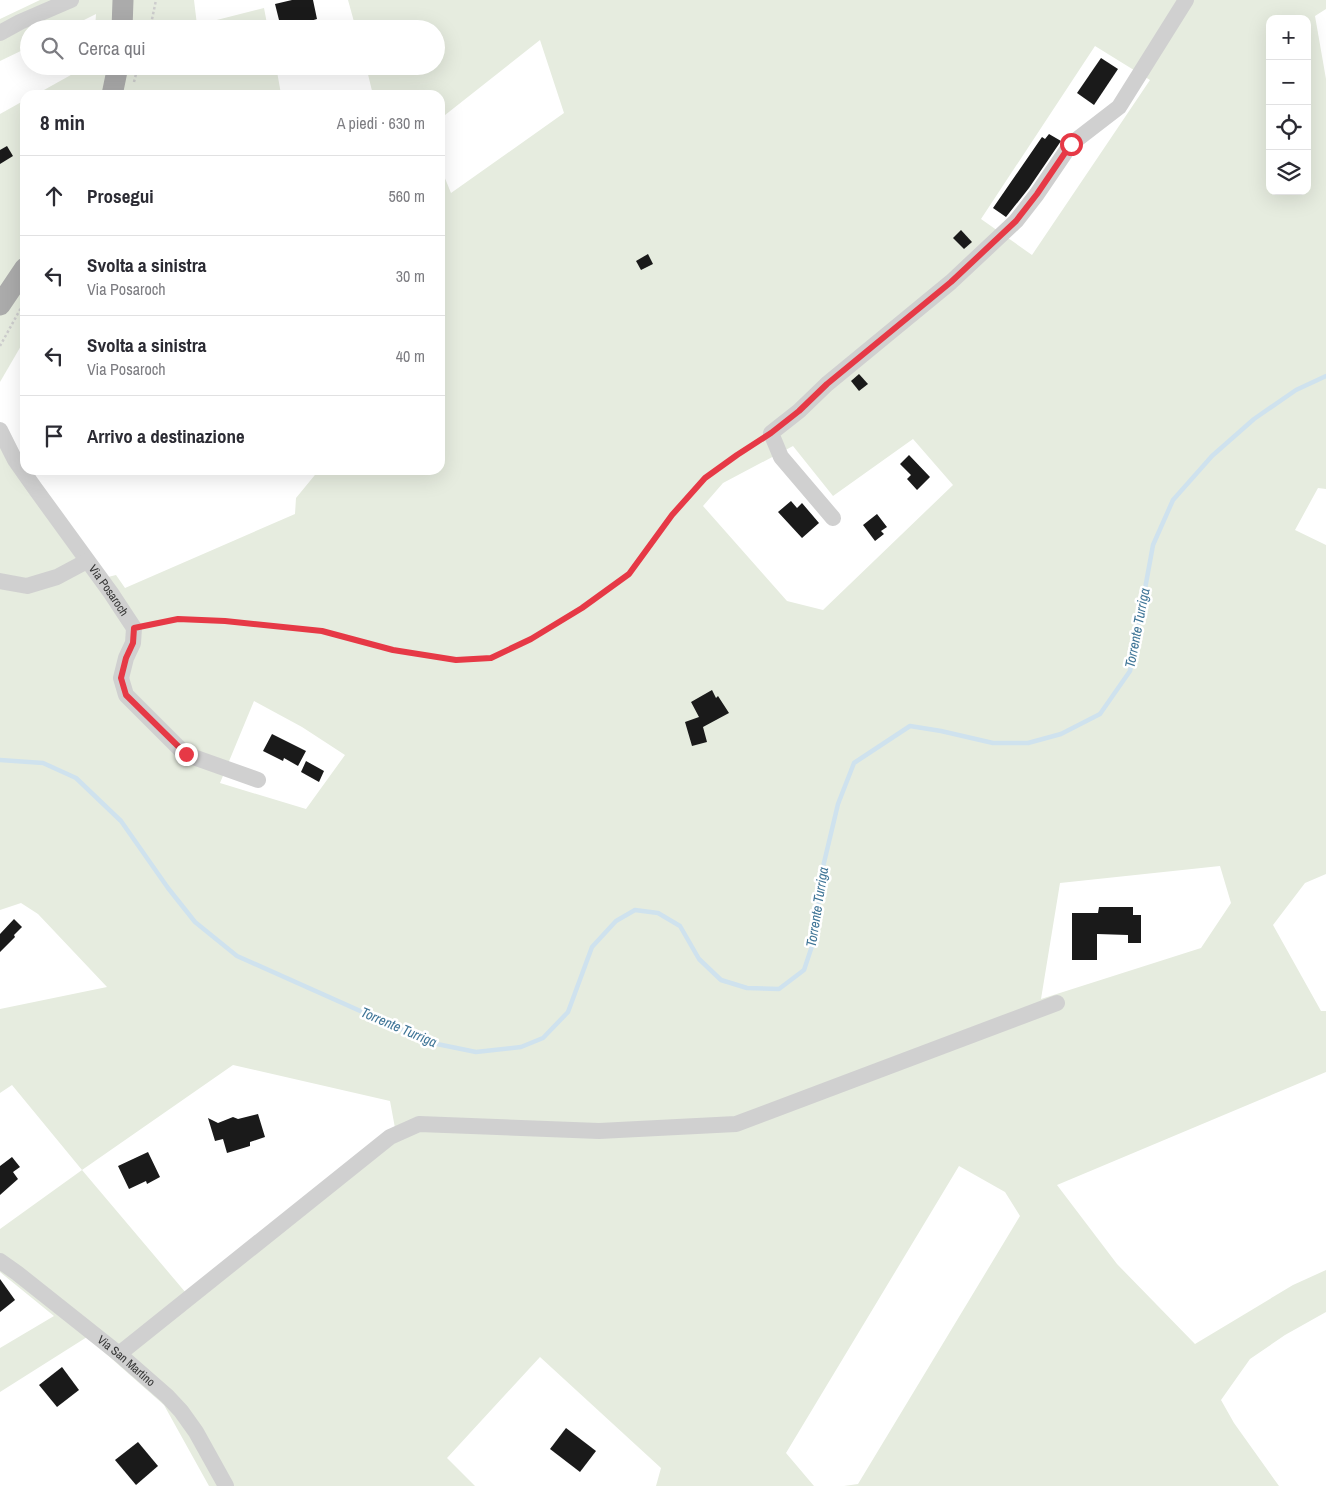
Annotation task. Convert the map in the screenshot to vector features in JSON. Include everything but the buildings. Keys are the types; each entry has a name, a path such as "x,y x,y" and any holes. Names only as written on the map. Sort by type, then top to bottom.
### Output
{"main road":[{"path":"122,20 123,0"},
{"path":"113,90 116,75"},
{"path":"0,305 20,275"}],"street":[{"path":"25,20 70,0"},
{"path":"833,518 781,457 771,433 799,411 827,384 951,282 1016,221 1071,144 1119,107 1186,0"},
{"path":"0,33 20,22"},
{"name":"Via Posaroch","path":"0,430 20,466"},
{"name":"Via Posaroch","path":"26,475 112,594 134,628 133,643 126,658 121,678 126,695 186,754 258,780"},
{"name":"Via Posaroch","path":"0,581 27,586 57,576 87,561"},
{"path":"120,1354 390,1137 419,1124 599,1131 736,1124 1057,1003"},
{"name":"Via San Martino","path":"0,1262 17,1272 120,1354 155,1385 181,1411 196,1432 226,1486"}],"path":[{"path":"152,20 156,0"},
{"path":"133,85 136,75"},
{"path":"0,346 20,309"},
{"path":"134,628 178,619 225,621 322,631 393,650 456,660 491,658 531,639 582,608 629,574 672,515 705,478 771,433"}],"shaded area":[{"path":"40,0 194,0 196,20 96,20 96,14 84,20 20,20 20,51 0,61 0,19"},
{"path":"348,0 1326,0 1326,9 1315,16 1326,79 1326,489 1318,488 1295,530 1326,545 1326,874 1305,883 1273,925 1321,1011 1326,1011 1326,1072 1057,1185 1117,1264 1195,1344 1293,1285 1326,1270 1326,1312 1285,1335 1250,1359 1221,1400 1234,1423 1279,1486 844,1486 858,1484 1020,1216 1005,1192 959,1166 786,1453 814,1486 656,1486 661,1468 540,1357 447,1458 475,1486 209,1486 164,1405 87,1337 0,1392 0,1348 54,1316 0,1272 0,1229 82,1170 12,1085 0,1093 0,1009 107,987 38,914 21,903 0,910 0,428 20,457 20,475 33,475 104,578 116,575 125,588 295,514 296,498 315,475 445,475 445,178 451,193 564,113 540,40 445,115 445,90 372,90 368,75 445,75 445,20 354,20","holes":["1095,46 1150,80 1032,255 981,219","913,439 953,485 823,610 787,601 703,506 723,483 793,446 833,496","254,701 302,727 345,755 306,809 220,783","1220,866 1231,903 1201,948 1041,999 1060,883","233,1065 390,1101 395,1128 186,1293 82,1170"]},
{"path":"264,8 266,20 217,20"},
{"path":"71,75 278,75 280,90 44,90"},
{"path":"20,103 20,348 0,382 0,114"}],"waterway":[{"name":"Torrente Turriga","path":"0,760 43,763 76,778 121,821 168,888 195,922 237,956 432,1043 476,1052 521,1047 543,1038 568,1012 592,947 616,921 635,910 658,913 680,926 699,959 721,980 747,988 779,989 804,970 815,937 822,871 838,804 854,763 910,726 993,743 1028,743 1061,734 1100,714 1130,671 1153,545 1173,500 1212,456 1254,419 1296,390 1326,376"}],"route":[{"path":"186,754 126,695 121,678 126,658 133,643 134,628 178,619 225,621 322,631 393,650 456,660 491,658 531,639 582,608 629,574 672,515 705,478 771,433 799,411 827,384 951,282 1016,221 1071,144"}]}
